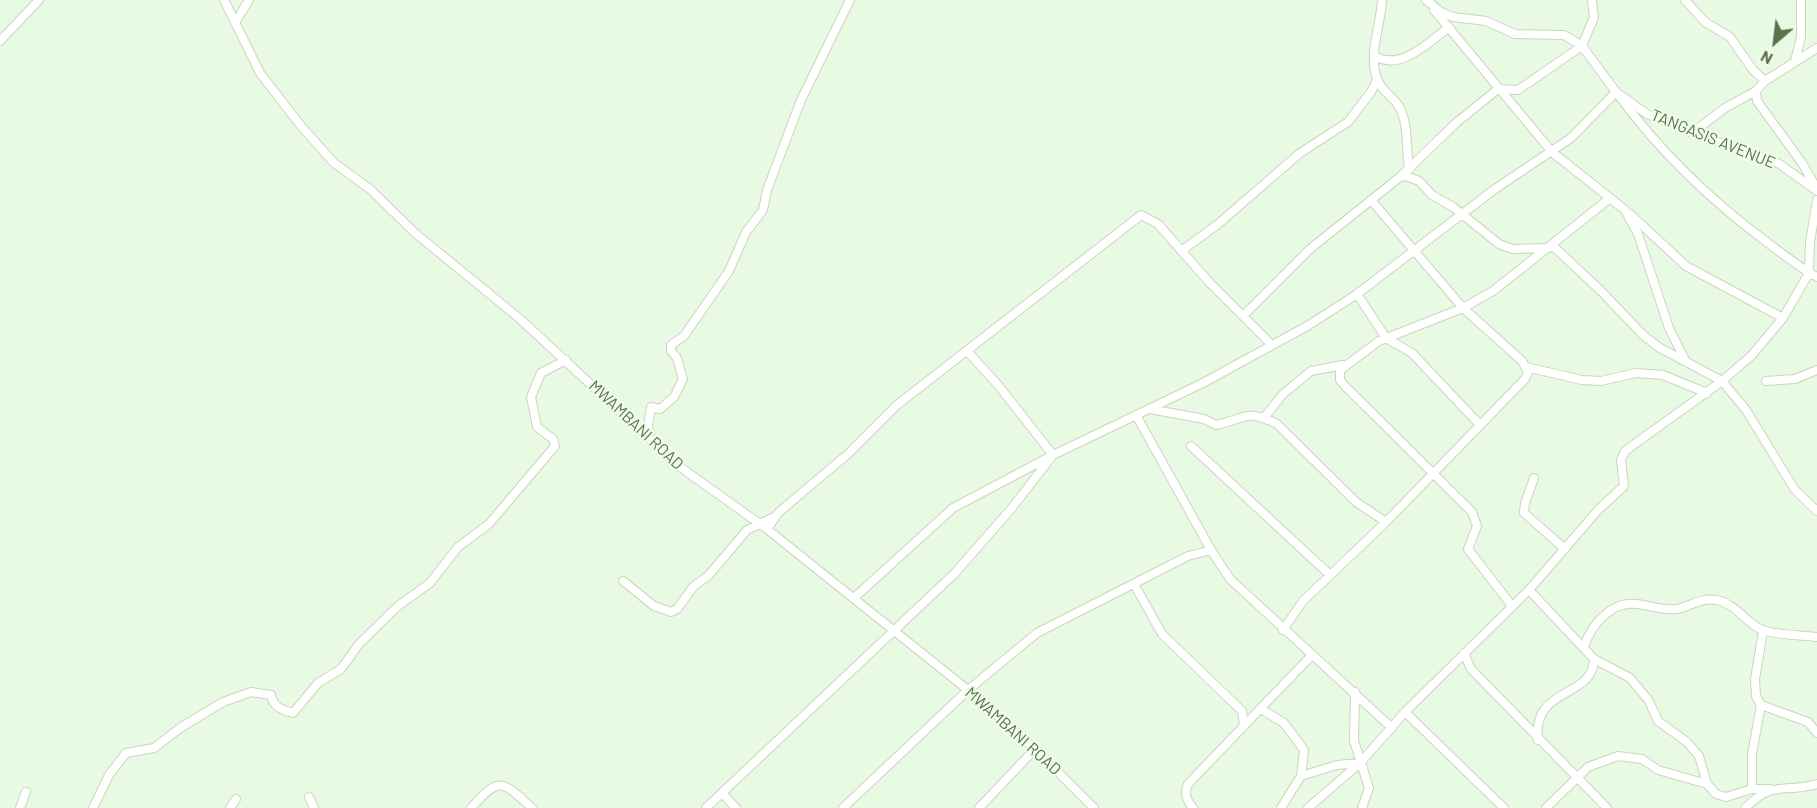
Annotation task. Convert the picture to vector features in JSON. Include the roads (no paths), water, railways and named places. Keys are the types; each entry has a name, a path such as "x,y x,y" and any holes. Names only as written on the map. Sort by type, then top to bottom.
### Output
{"street":[{"path":"0,41 39,0"},
{"name":"MWAMBANI ROAD","path":"224,0 260,73 334,163 370,189 415,233 566,360 680,467 767,529 895,628 1035,749 1094,808"},
{"path":"235,23 249,0"},
{"path":"650,438 648,425 651,407 660,409 668,403 683,379 676,357 671,351 671,345 684,336 729,271 746,232 763,210 767,190 801,100 850,0"},
{"path":"1181,251 1217,225 1300,153 1348,122 1371,92 1377,80 1374,34 1380,18 1382,0"},
{"path":"1243,316 1310,249 1400,177 1456,123 1498,89 1518,90 1582,46 1594,17 1592,0"},
{"path":"1685,0 1706,22 1730,37 1753,70 1765,81"},
{"path":"1796,61 1801,37 1800,0"},
{"path":"1428,2 1453,17 1486,21 1515,34 1564,35 1582,46"},
{"path":"1428,2 1552,152 1625,210 1686,266 1784,318"},
{"path":"1376,57 1386,62 1399,60 1449,27"},
{"name":"TANGASIS AVENUE","path":"1582,46 1616,92 1647,114 1692,133 1778,163 1817,190"},
{"path":"1692,133 1725,108 1756,91 1765,81 1817,48"},
{"path":"1377,80 1399,106 1404,120 1409,169"},
{"path":"1514,106 1518,90"},
{"path":"1756,91 1757,101 1802,163 1817,190"},
{"path":"855,597 953,508 1053,455 1260,353 1357,294 1461,214 1571,138 1616,92 1641,126 1676,165 1739,221 1813,275"},
{"path":"1400,177 1406,176 1419,181 1432,195 1499,244 1512,249 1550,246 1601,291 1644,336 1722,381 1746,410 1795,489 1817,511"},
{"path":"1512,606 1468,549 1477,526 1472,512 1340,380 1340,370 1386,338 1463,308 1493,291 1609,199"},
{"path":"1283,630 1303,601 1386,522 1525,379 1528,372 1526,367 1463,308 1371,200"},
{"path":"1308,808 1360,763 1405,712 1529,590 1599,509 1624,486 1621,460 1625,451 1722,381 1751,356 1784,318 1813,275 1810,242 1817,200"},
{"path":"1625,210 1638,234 1669,328 1686,362"},
{"path":"767,529 774,518 848,454 897,405 968,352 1141,215 1158,224 1258,333 1272,345"},
{"path":"1357,294 1386,338 1412,353 1480,424"},
{"path":"1258,333 1260,353"},
{"path":"968,352 998,385 1053,455"},
{"path":"93,808 109,775 126,753 154,748 180,728 223,702 251,692 271,695 272,702 280,710 293,713 298,710 318,683 341,669 359,644 398,606 430,583 458,547 489,524 555,446 553,439 537,427 531,397 541,373 566,360"},
{"path":"1264,418 1282,394 1311,371 1346,364"},
{"path":"1526,367 1582,380 1601,381 1636,373 1663,375 1707,393"},
{"path":"1766,381 1795,379 1817,370"},
{"path":"1150,409 1204,419 1216,425 1235,417 1264,418 1277,424 1356,502 1386,522"},
{"path":"1136,415 1211,550 1230,579 1392,728"},
{"path":"1191,446 1330,575"},
{"path":"706,808 954,574 1011,509 1053,455"},
{"path":"1534,478 1524,513 1565,549"},
{"path":"623,581 654,606 670,612 677,609 694,586 708,576 747,530 757,523 774,518"},
{"path":"843,808 968,690 1037,633 1188,556 1211,550"},
{"path":"1134,584 1162,634 1242,711 1245,726"},
{"path":"1529,590 1594,659 1630,678 1649,701 1658,721 1687,742 1700,756 1707,784 1716,794 1726,797 1752,789 1802,788 1817,784"},
{"path":"1584,647 1594,624 1613,609 1634,603 1677,609 1702,600 1717,600 1736,608 1763,631 1817,637"},
{"path":"1752,789 1752,754 1761,705 1756,696 1755,679 1763,631"},
{"path":"1464,653 1472,669 1538,740 1607,808"},
{"path":"1193,808 1186,800 1185,791 1188,784 1312,655"},
{"path":"1538,740 1536,724 1539,712 1585,680 1594,667 1594,659"},
{"path":"1454,663 1472,669"},
{"path":"1355,692 1354,741 1369,788 1362,808"},
{"path":"1761,705 1808,722 1817,733"},
{"path":"1261,710 1284,723 1304,750 1301,776 1281,808"},
{"path":"1405,712 1504,808"},
{"path":"979,808 1035,749"},
{"path":"1546,808 1576,777 1599,762 1618,756 1634,757 1658,770 1707,784"},
{"path":"1301,776 1337,765 1360,763"},
{"path":"471,808 490,787 496,785 508,787 532,808"},
{"path":"1745,808 1761,792 1769,789"},
{"path":"20,808 26,792"},
{"path":"722,793 736,808"},
{"path":"309,797 314,808"},
{"path":"230,808 236,799"},
{"path":"1082,808 1087,799"}]}
